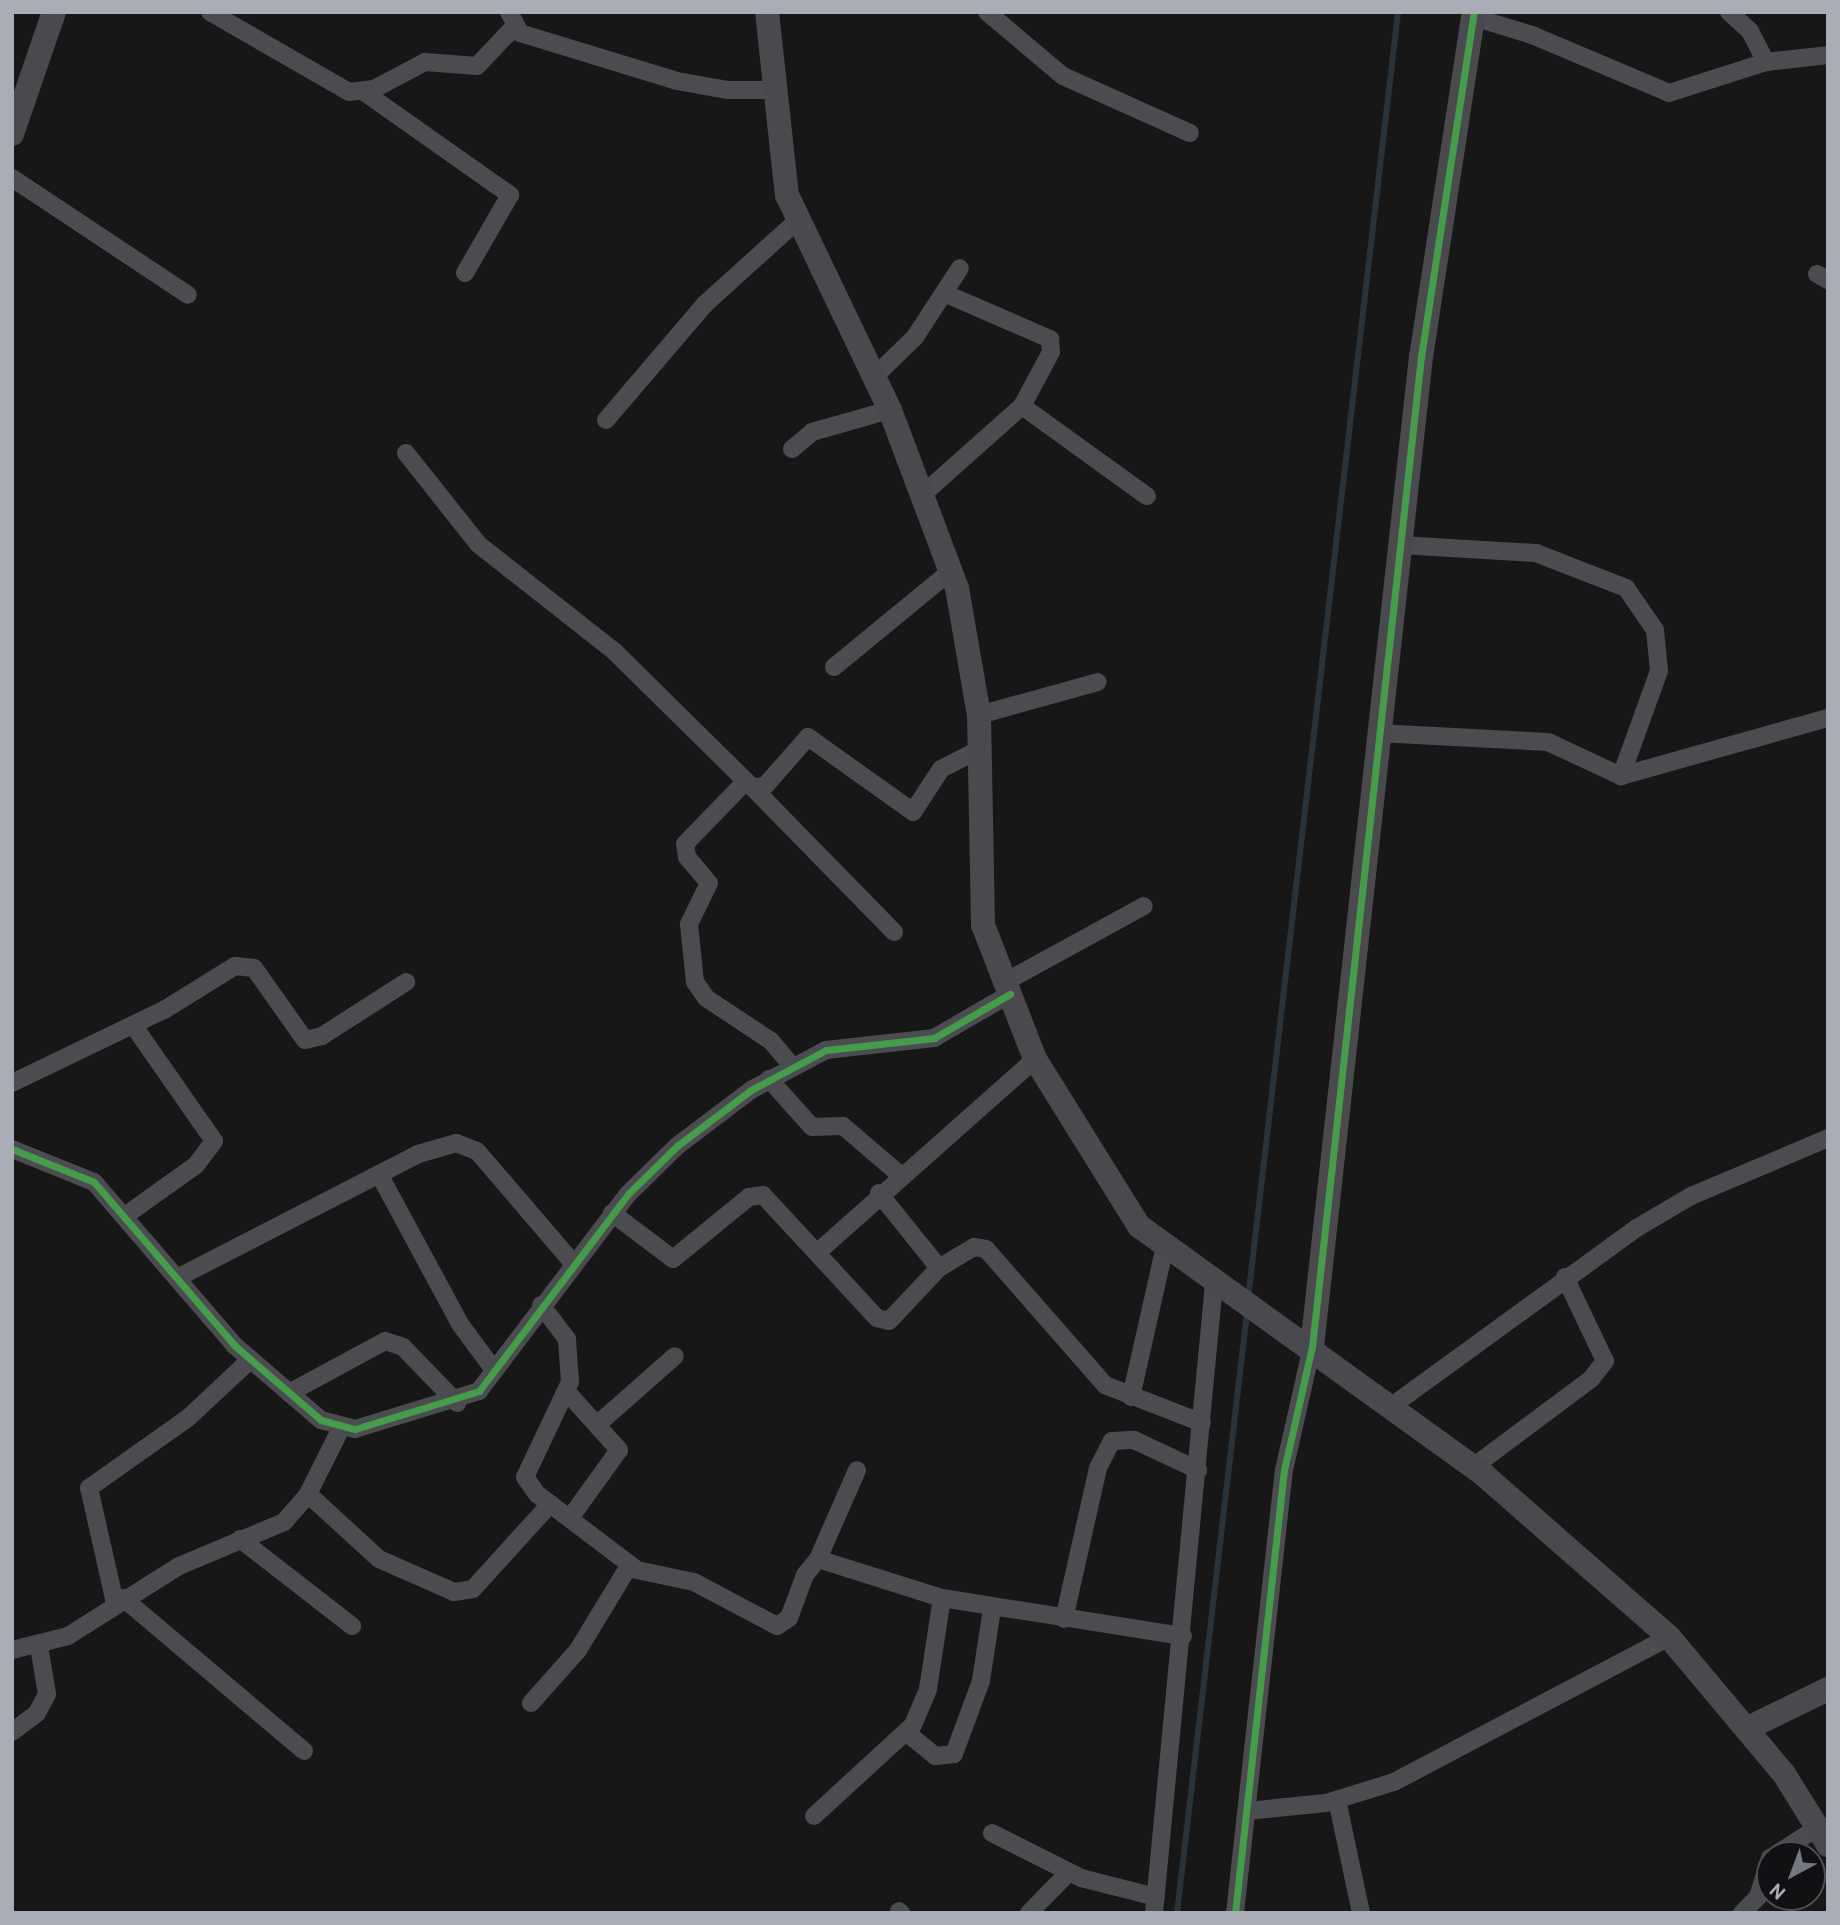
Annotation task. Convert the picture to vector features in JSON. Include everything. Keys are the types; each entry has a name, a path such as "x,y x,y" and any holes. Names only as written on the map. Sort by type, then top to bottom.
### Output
{"main road":[{"path":"12,134 54,12"},
{"path":"767,12 787,195 890,410 950,571 979,715 983,925 1035,1059 1139,1226 1219,1287 1304,1342 1389,1408 1473,1467 1669,1637 1746,1729 1823,1836"},
{"path":"1304,1342 1401,545 1421,357 1474,15"},
{"path":"1746,1729 1828,1689"}],"street":[{"path":"210,12 330,84 364,92 510,195 465,273"},
{"path":"987,12 1063,76 1190,133"},
{"path":"1729,12 1750,31 1766,62"},
{"path":"1474,15 1532,34 1661,92 1682,92 1766,62 1828,55"},
{"path":"364,92 425,62 477,66 511,20 699,86 775,90"},
{"path":"12,178 188,295"},
{"path":"606,420 705,304 799,219"},
{"path":"874,377 915,337 960,268"},
{"path":"922,495 1022,406 1051,352 1050,340 944,293"},
{"path":"1022,406 1147,496"},
{"path":"792,449 812,432 890,410"},
{"path":"406,453 470,536 635,670 708,737 748,785 894,932"},
{"path":"1401,545 1535,553 1626,588 1655,630 1659,671 1621,776"},
{"path":"834,667 950,571"},
{"path":"979,715 1098,682"},
{"path":"1377,733 1548,742 1621,776 1725,752 1828,718"},
{"path":"792,1066 771,1041 706,998 695,982 689,924 709,883 687,857 684,844 748,785 765,786 808,737 913,812 942,769 980,749"},
{"path":"12,1149 80,1172 125,1215 250,1360 289,1393 340,1430 457,1403 479,1391 612,1213 677,1146 769,1079 792,1066 851,1044 934,1038 1007,988 1144,906"},
{"path":"12,1083 132,1025 245,963 305,1040 322,1036 406,982"},
{"path":"125,1215 196,1165 214,1141 132,1025"},
{"path":"819,1251 899,1174 1035,1059"},
{"path":"769,1079 812,1127 843,1126 899,1174"},
{"path":"1389,1408 1565,1277 1691,1196 1828,1138"},
{"path":"177,1278 438,1146 467,1144 573,1263"},
{"path":"379,1174 460,1324 495,1370"},
{"path":"879,1194 939,1268"},
{"path":"612,1213 673,1259 749,1197 763,1195 883,1321 896,1317 939,1268 974,1248 986,1249 1094,1374 1131,1397 1202,1423"},
{"path":"1131,1397 1165,1246"},
{"path":"1473,1467 1591,1379 1605,1362 1565,1277"},
{"path":"992,1833 1068,1873 1155,1905 1184,1636 1202,1423 1219,1287"},
{"path":"541,1305 571,1350 567,1392 525,1470 530,1485 629,1566 694,1582 777,1626 789,1618 805,1575 818,1559 857,1470"},
{"path":"289,1393 385,1341 403,1348 457,1403"},
{"path":"1235,1913 1284,1469 1304,1342"},
{"path":"599,1423 675,1356"},
{"path":"250,1360 188,1418 89,1488 119,1601 304,1751"},
{"path":"567,1392 617,1443 617,1457 570,1518"},
{"path":"12,1650 39,1646 76,1631 119,1601 240,1539 284,1522 307,1494 340,1430"},
{"path":"1064,1619 1098,1468 1112,1441 1134,1440 1198,1470"},
{"path":"307,1494 379,1559 454,1592 473,1589 550,1504"},
{"path":"240,1539 352,1626"},
{"path":"818,1559 942,1598 992,1608 1184,1636"},
{"path":"531,1703 578,1650 629,1566"},
{"path":"814,1816 907,1733 928,1689 942,1598"},
{"path":"907,1733 935,1756 954,1754 981,1681 992,1608"},
{"path":"1247,1811 1337,1800 1429,1768 1513,1724 1562,1688 1669,1637"},
{"path":"12,1732 37,1713 47,1694 39,1646"},
{"path":"1337,1800 1361,1913"},
{"path":"1028,1913 1068,1873"},
{"path":"1742,1913 1756,1899"}],"waterway":[{"path":"1248,1299 1398,12"},
{"path":"1177,1913 1247,1313"}],"cycle path":[{"path":"1235,1913 1284,1470 1312,1347 1421,357 1474,12"},
{"path":"12,1149 94,1182 234,1345 321,1420 355,1429 479,1391 628,1194 677,1146 751,1090 826,1050 934,1038 1010,994"}]}
